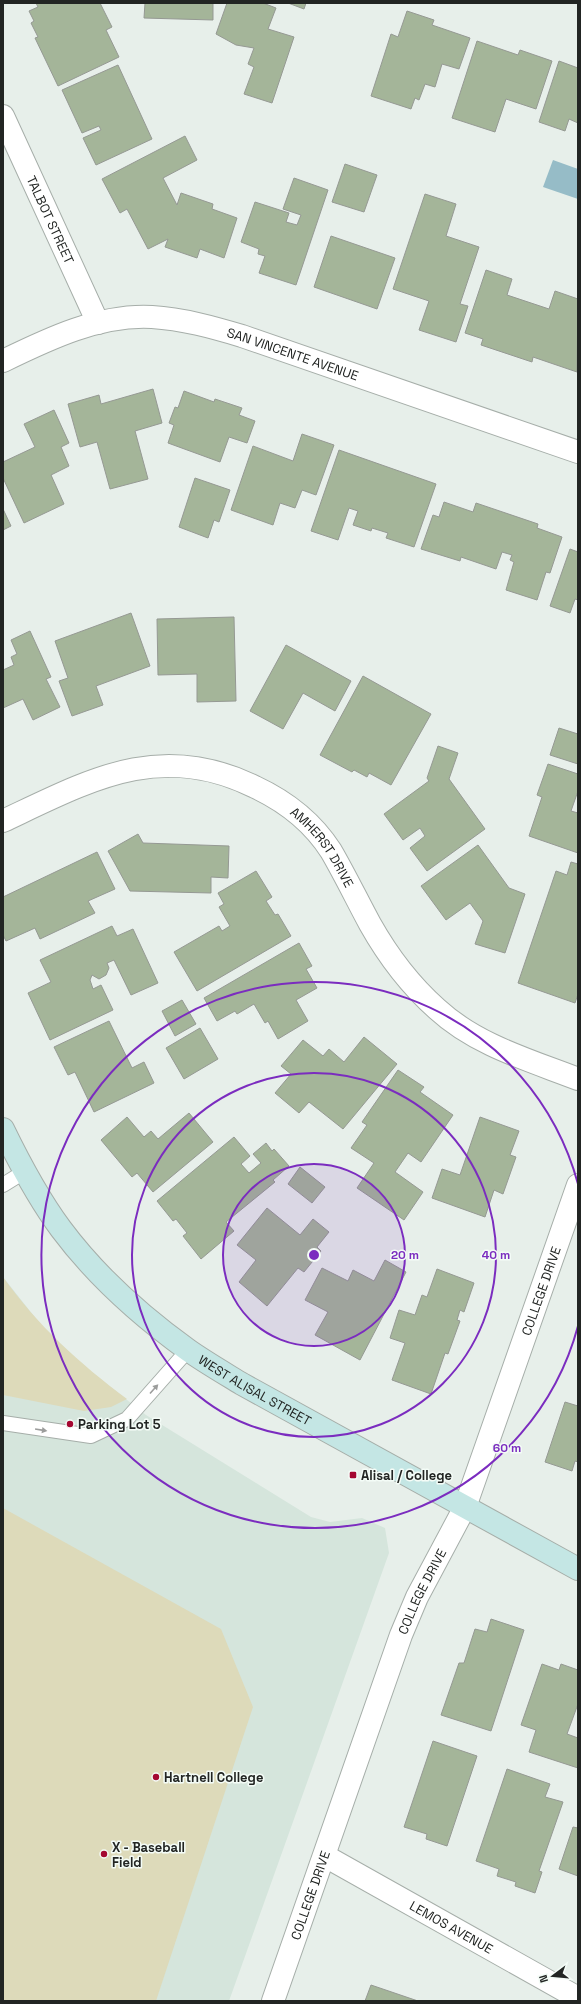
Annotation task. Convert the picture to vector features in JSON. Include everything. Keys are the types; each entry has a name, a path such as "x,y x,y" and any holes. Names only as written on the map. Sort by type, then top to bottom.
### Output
{"main road":[{"name":"WEST ALISAL STREET","path":"3,1129 24,1172 61,1229 100,1276 145,1316 188,1350 242,1384 578,1569"}],"street":[{"name":"TALBOT STREET","path":"3,116 98,324"},
{"name":"SAN VINCENTE AVENUE","path":"3,361 66,333 126,318 151,317 208,326 578,452"},
{"name":"AMHERST DRIVE","path":"3,821 72,788 106,776 136,768 156,765 186,766 214,770 239,779 277,799 309,823 330,850 387,952 403,974 438,1010 473,1035 496,1047 578,1079"},
{"name":"COLLEGE DRIVE","path":"273,2001 325,1856 401,1635 417,1597 465,1507 578,1185"},
{"name":"LEMOS AVENUE","path":"325,1856 578,1998"}],"lane":[{"path":"3,1185 24,1172"},
{"path":"3,1424 91,1436 127,1419 188,1350"}],"shaded area":[{"name":"Hartnell College","path":"3,1277 45,1330 88,1369 146,1415 311,1517 330,1522 362,1518 385,1528 389,1553 229,2001 3,2001"},
{"path":"3,1277 30,1312 60,1343 92,1372 127,1399 111,1407 84,1411 3,1395"},
{"name":"X - Baseball Field","path":"3,1508 221,1629 253,1707 156,2001 3,2001"}],"water":[{"path":"553,160 578,169 578,199 543,187"}],"building":[{"path":"36,3 100,3 112,27 106,30 119,57 58,86 35,38 38,37 31,23 34,21 29,11 38,7"},
{"path":"145,3 213,3 213,20 144,18"},
{"path":"227,3 263,3 276,8 268,29 294,37 272,103 244,94 254,67 248,64 254,48 236,45 216,34"},
{"path":"288,3 306,3 304,9"},
{"path":"407,11 434,20 432,25 470,38 459,69 442,64 435,87 425,84 419,100 415,98 411,109 371,96 391,34 398,37"},
{"path":"477,41 518,55 520,50 552,61 536,109 506,99 495,132 452,118"},
{"path":"559,61 578,68 578,123 569,119 565,131 539,122"},
{"path":"118,65 152,139 96,165 83,138 101,130 99,126 82,133 62,90"},
{"path":"185,136 197,160 163,178 177,205 181,193 213,204 212,209 237,218 224,258 200,249 197,258 165,247 168,239 148,249 127,209 120,213 102,179"},
{"path":"345,164 377,175 364,212 332,202"},
{"path":"294,178 328,190 296,285 259,273 265,256 258,254 259,249 241,242 255,202 289,213 286,222 297,225 301,215 283,209"},
{"path":"425,194 456,204 446,236 479,247 460,304 468,306 456,342 419,330 429,301 393,289"},
{"path":"331,236 395,258 377,309 314,287"},
{"path":"486,270 512,279 507,295 549,309 555,291 578,299 577,372 533,357 532,362 481,345 483,339 465,333"},
{"path":"153,389 162,423 135,431 148,479 110,489 97,442 80,447 68,404 99,395 101,404"},
{"path":"184,391 214,402 215,399 242,408 239,415 255,421 247,443 229,437 220,462 168,443 174,425 169,423 175,407 178,408"},
{"path":"54,410 69,443 61,447 69,466 51,475 64,504 24,523 3,478 3,462 35,447 24,424"},
{"path":"302,434 334,445 316,495 302,490 295,508 280,503 273,525 231,510 253,446 293,461"},
{"path":"339,450 436,484 414,547 386,538 388,533 372,528 371,531 353,525 358,511 349,508 338,540 311,531"},
{"path":"195,478 230,490 219,522 214,520 208,538 179,527"},
{"path":"444,502 473,512 476,503 538,524 537,528 562,537 550,573 546,572 537,600 506,590 514,562 510,560 512,555 502,552 496,569 461,557 460,561 421,549 433,515 439,517"},
{"path":"3,509 11,526 3,530"},
{"path":"570,549 578,552 578,600 575,599 570,613 550,606"},
{"path":"131,613 150,666 96,686 103,705 72,716 59,681 68,678 55,641"},
{"path":"234,617 236,701 197,702 197,674 158,675 157,619"},
{"path":"30,631 51,677 46,679 60,707 33,720 23,699 3,708 3,670 14,665 11,657 17,654 11,640"},
{"path":"286,645 351,681 335,711 303,693 283,729 250,711"},
{"path":"363,676 431,714 391,785 369,773 367,777 354,770 352,772 320,755"},
{"path":"559,728 578,734 578,764 550,755"},
{"path":"438,746 458,753 449,779 485,829 427,871 410,848 425,836 420,828 403,840 384,814 429,781 427,778"},
{"path":"548,764 578,774 578,791 571,811 578,813 578,853 529,836 542,797 537,795"},
{"path":"138,834 143,843 229,846 228,878 211,877 211,893 130,891 108,851"},
{"path":"478,845 509,888 525,894 505,953 475,944 483,921 470,903 446,920 421,886"},
{"path":"97,852 115,889 88,901 95,913 40,939 35,928 6,941 3,935 3,897"},
{"path":"571,862 578,864 578,994 575,1003 518,983 556,871 567,875"},
{"path":"256,871 272,897 266,901 275,915 278,914 291,936 197,991 174,952 219,926 222,931 230,926 219,907 224,904 218,893"},
{"path":"112,926 117,936 133,929 158,983 131,995 114,960 107,963 109,968 106,975 99,979 92,975 90,980 93,989 101,985 113,1010 50,1040 28,993 51,982 40,960"},
{"path":"299,943 312,966 306,969 317,988 296,1000 308,1021 278,1039 268,1021 265,1023 254,1004 237,1014 235,1011 217,1021 204,998"},
{"path":"182,1000 196,1024 175,1036 162,1011"},
{"path":"109,1021 132,1068 144,1062 154,1083 94,1112 75,1072 68,1075 54,1047"},
{"path":"200,1028 218,1059 184,1079 166,1048"},
{"path":"364,1037 397,1064 343,1129 309,1102 299,1113 275,1093 291,1074 281,1066 303,1040 323,1056 329,1049 344,1062"},
{"path":"398,1070 424,1087 420,1092 453,1115 421,1162 408,1153 395,1172 423,1192 404,1220 357,1188 374,1163 351,1148 367,1125 362,1122"},
{"path":"189,1113 213,1142 153,1192 137,1173 132,1177 101,1140 127,1117 144,1137 151,1131 158,1139"},
{"path":"480,1117 519,1131 510,1155 516,1157 503,1194 494,1190 485,1217 432,1198 442,1169 460,1175"},
{"path":"234,1137 250,1156 241,1164 249,1173 261,1163 253,1154 266,1143 272,1151 274,1149 289,1166 273,1180 275,1182 226,1222 234,1231 201,1259 183,1236 187,1233 176,1219 173,1221 157,1201"},
{"path":"300,1167 325,1187 312,1203 288,1184"},
{"path":"267,1208 300,1235 313,1219 329,1232 317,1247 321,1251 304,1272 298,1268 267,1306 239,1282 256,1260 237,1245"},
{"path":"385,1260 406,1272 360,1360 315,1335 328,1312 305,1300 322,1268 348,1281 353,1270 374,1281"},
{"path":"437,1269 474,1283 464,1312 460,1310 457,1320 460,1321 448,1354 445,1353 431,1394 392,1380 405,1343 390,1338 399,1310 415,1315 422,1295 427,1297"},
{"path":"565,1402 578,1406 578,1462 575,1461 572,1471 545,1462"},
{"path":"491,1619 524,1630 491,1731 441,1715 459,1663 464,1663 475,1629 487,1632"},
{"path":"542,1664 559,1670 561,1664 578,1670 578,1704 567,1734 578,1738 578,1768 529,1752 536,1730 521,1725"},
{"path":"433,1741 477,1756 447,1846 426,1839 427,1834 404,1827"},
{"path":"507,1769 550,1784 545,1797 563,1802 539,1871 542,1872 535,1893 515,1886 516,1882 497,1876 499,1869 476,1861"},
{"path":"573,1827 578,1828 578,1876 559,1869"},
{"path":"371,1985 418,2001 365,2001"}],"place":[{"name":"Parking Lot 5","path":"70,1424"},
{"name":"Alisal / College","path":"353,1475"},
{"name":"Hartnell College","path":"156,1777"},
{"name":"X - Baseball Field","path":"104,1854"}]}
